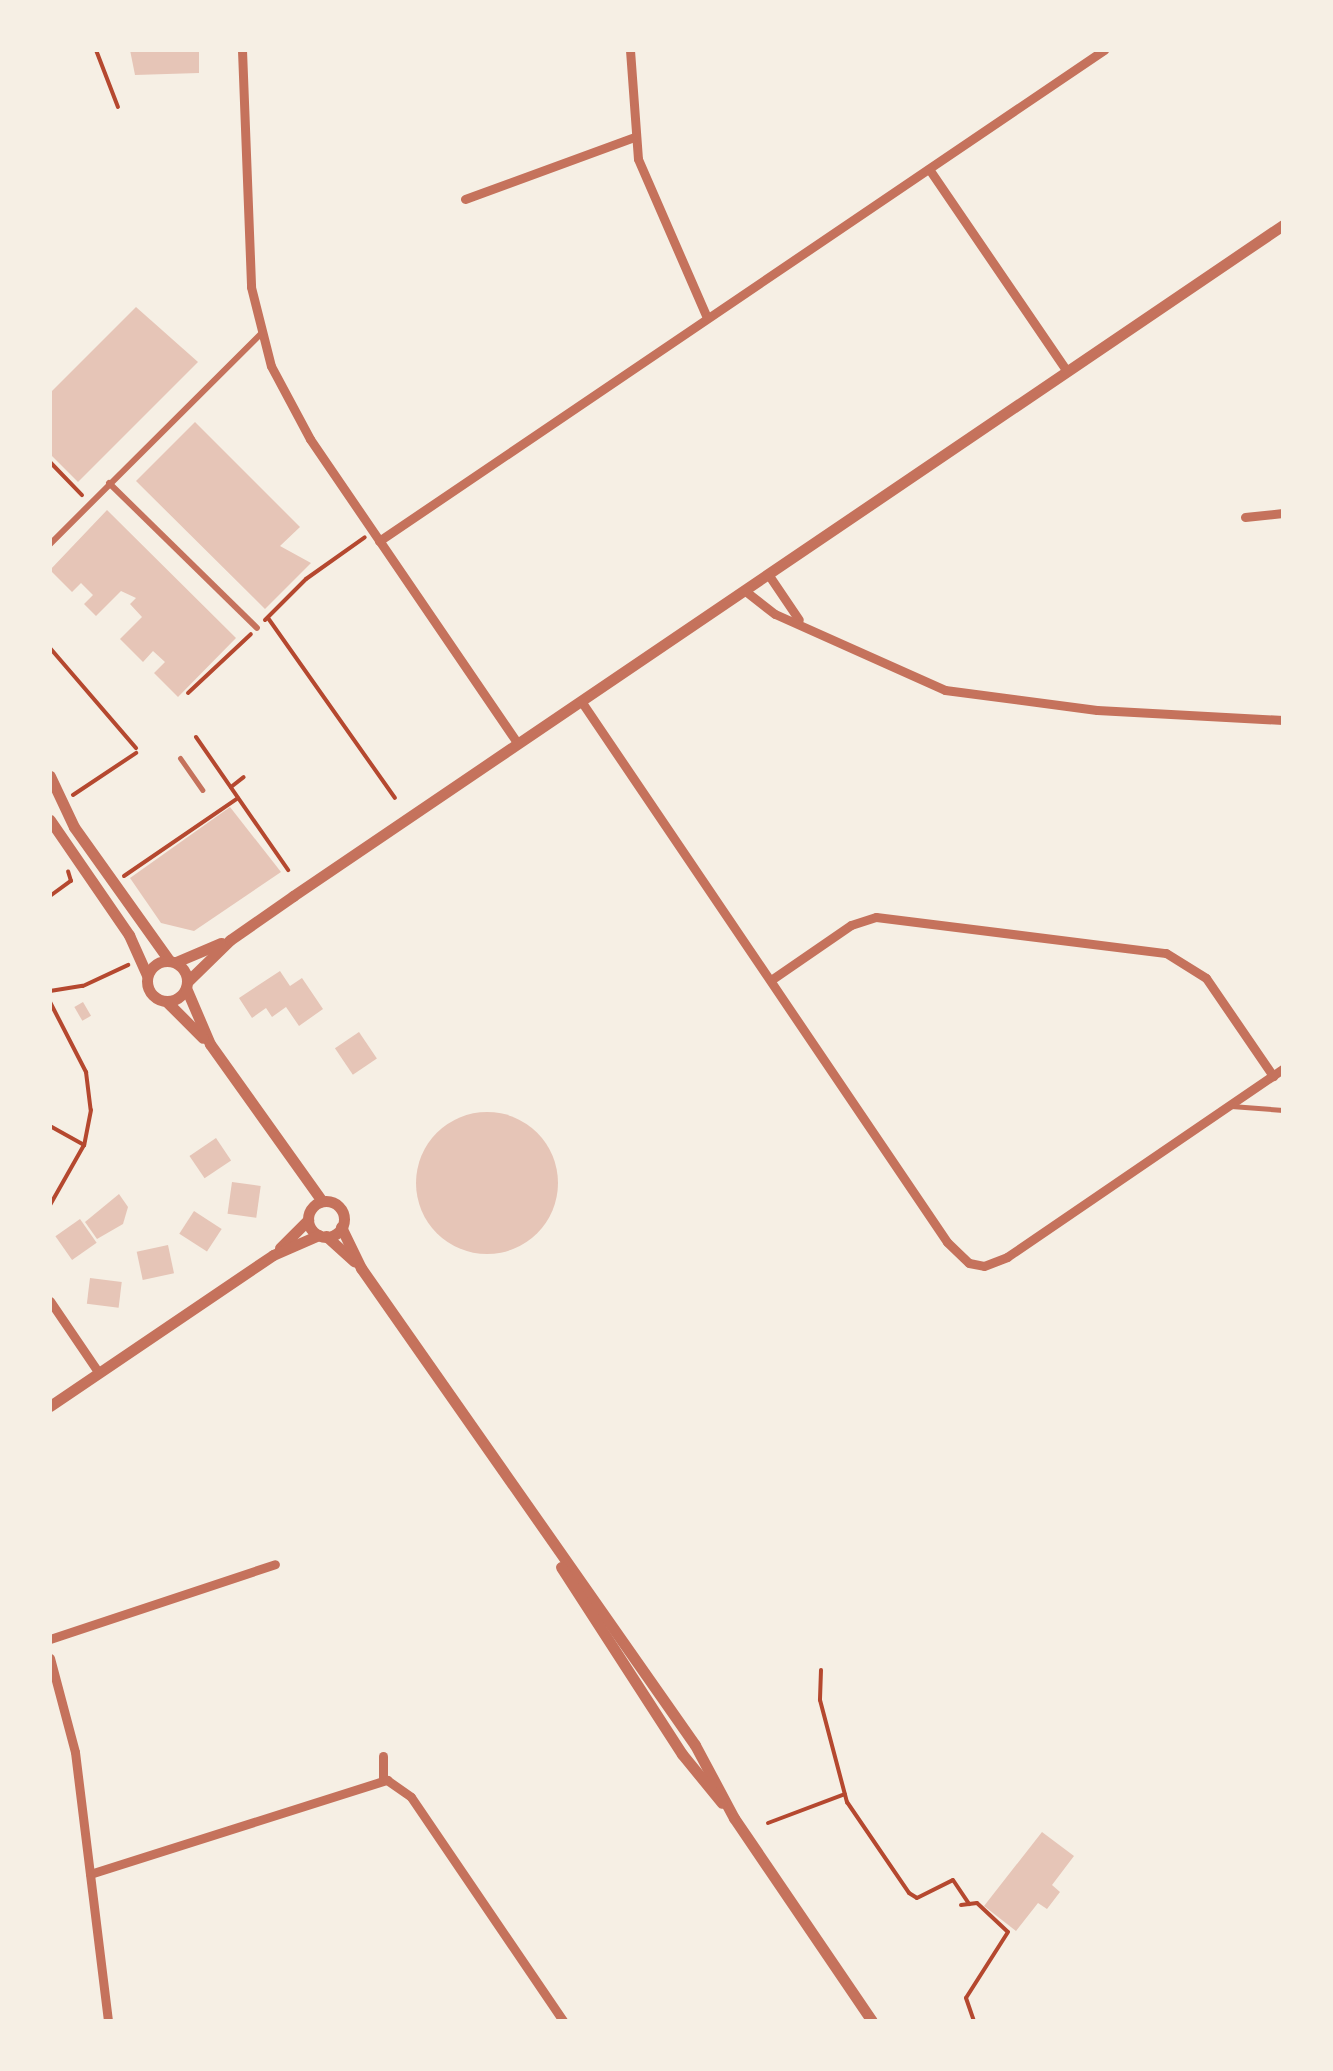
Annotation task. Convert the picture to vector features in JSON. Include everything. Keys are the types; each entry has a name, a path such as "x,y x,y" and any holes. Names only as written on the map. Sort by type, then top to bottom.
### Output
{"street":[{"path":"242,50 249,268 261,334 296,417 517,743"},
{"path":"630,50 634,137 650,190 707,318"},
{"path":"379,541 1104,50"},
{"path":"465,199 634,137"},
{"path":"929,169 1067,371"},
{"path":"166,1001 230,940 1283,225"},
{"path":"50,544 261,334"},
{"path":"110,482 257,628"},
{"path":"1245,517 1283,513"},
{"path":"768,574 778,597 801,622"},
{"path":"744,590 762,608 801,622 945,690 1125,713 1283,720"},
{"path":"581,701 947,1242 976,1266 1006,1257 1283,1069"},
{"path":"50,776 74,827 172,961 210,1044"},
{"path":"50,820 129,935 147,975 150,993 166,1001 210,1044 294,1169 322,1201 342,1210 342,1227 361,1268 550,1545 638,1691 734,1818 872,2021"},
{"path":"771,980 851,925 876,917 1166,953 1206,978 1272,1076"},
{"path":"147,975 172,961 230,940"},
{"path":"294,1169 308,1216 322,1236 361,1268"},
{"path":"273,1255 322,1201"},
{"path":"50,1406 273,1255 342,1227"},
{"path":"50,1301 99,1373"},
{"path":"50,1639 275,1564"},
{"path":"50,1658 75,1752 108,2021"},
{"path":"383,1778 384,1756"},
{"path":"90,1874 383,1778"},
{"path":"383,1778 411,1797 563,2021"}],"lane":[{"path":"180,758 202,790"},
{"path":"1229,1106 1283,1110"}],"path":[{"path":"96,50 118,107"},
{"path":"50,462 90,502"},
{"path":"188,694 306,579 372,532"},
{"path":"268,617 395,798"},
{"path":"50,648 136,751 72,796"},
{"path":"196,737 288,870"},
{"path":"231,786 244,778"},
{"path":"114,861 124,877 238,798"},
{"path":"50,991 83,986 128,966"},
{"path":"50,1002 90,1090 84,1145 50,1205"},
{"path":"50,1126 84,1145"},
{"path":"821,1670 820,1700 845,1794 909,1893 917,1898 953,1880 969,1904"},
{"path":"768,1824 845,1794"},
{"path":"961,1905 977,1903 1008,1932 966,1998 974,2021"}],"building":[{"path":"130,50 199,50 199,73 135,75"},
{"path":"136,307 198,362 78,482 50,454 50,393"},
{"path":"195,422 300,527 280,546 311,563 265,609 136,481"},
{"path":"107,510 236,638 178,697 154,673 165,662 153,651 143,662 120,639 142,617 130,604 136,598 121,591 96,616 84,604 93,595 81,583 72,592 50,570"},
{"path":"230,807 281,872 194,931 161,923 130,878"},
{"path":"280,971 290,986 302,978 323,1009 299,1026 286,1007 272,1017 266,1008 252,1018 239,998"},
{"path":"83,1002 91,1016 82,1021 74,1007"},
{"path":"359,1032 377,1059 353,1075 335,1048"},
{"path":"487,1112 514,1118 537,1133 552,1156 558,1183 552,1210 537,1233 514,1248 487,1254 460,1248 437,1233 422,1210 416,1183 422,1156 437,1133 460,1118"},
{"path":"216,1138 231,1160 205,1178 189,1156"},
{"path":"232,1182 261,1186 256,1218 228,1214"},
{"path":"119,1194 128,1207 123,1224 97,1239 85,1222"},
{"path":"194,1211 222,1229 207,1252 179,1234"},
{"path":"80,1219 97,1243 72,1260 55,1236"},
{"path":"168,1245 174,1273 143,1280 137,1252"},
{"path":"90,1278 122,1282 119,1308 87,1304"},
{"path":"1042,1832 1074,1856 1052,1885 1060,1892 1047,1909 1038,1903 1016,1931 984,1906"}]}
